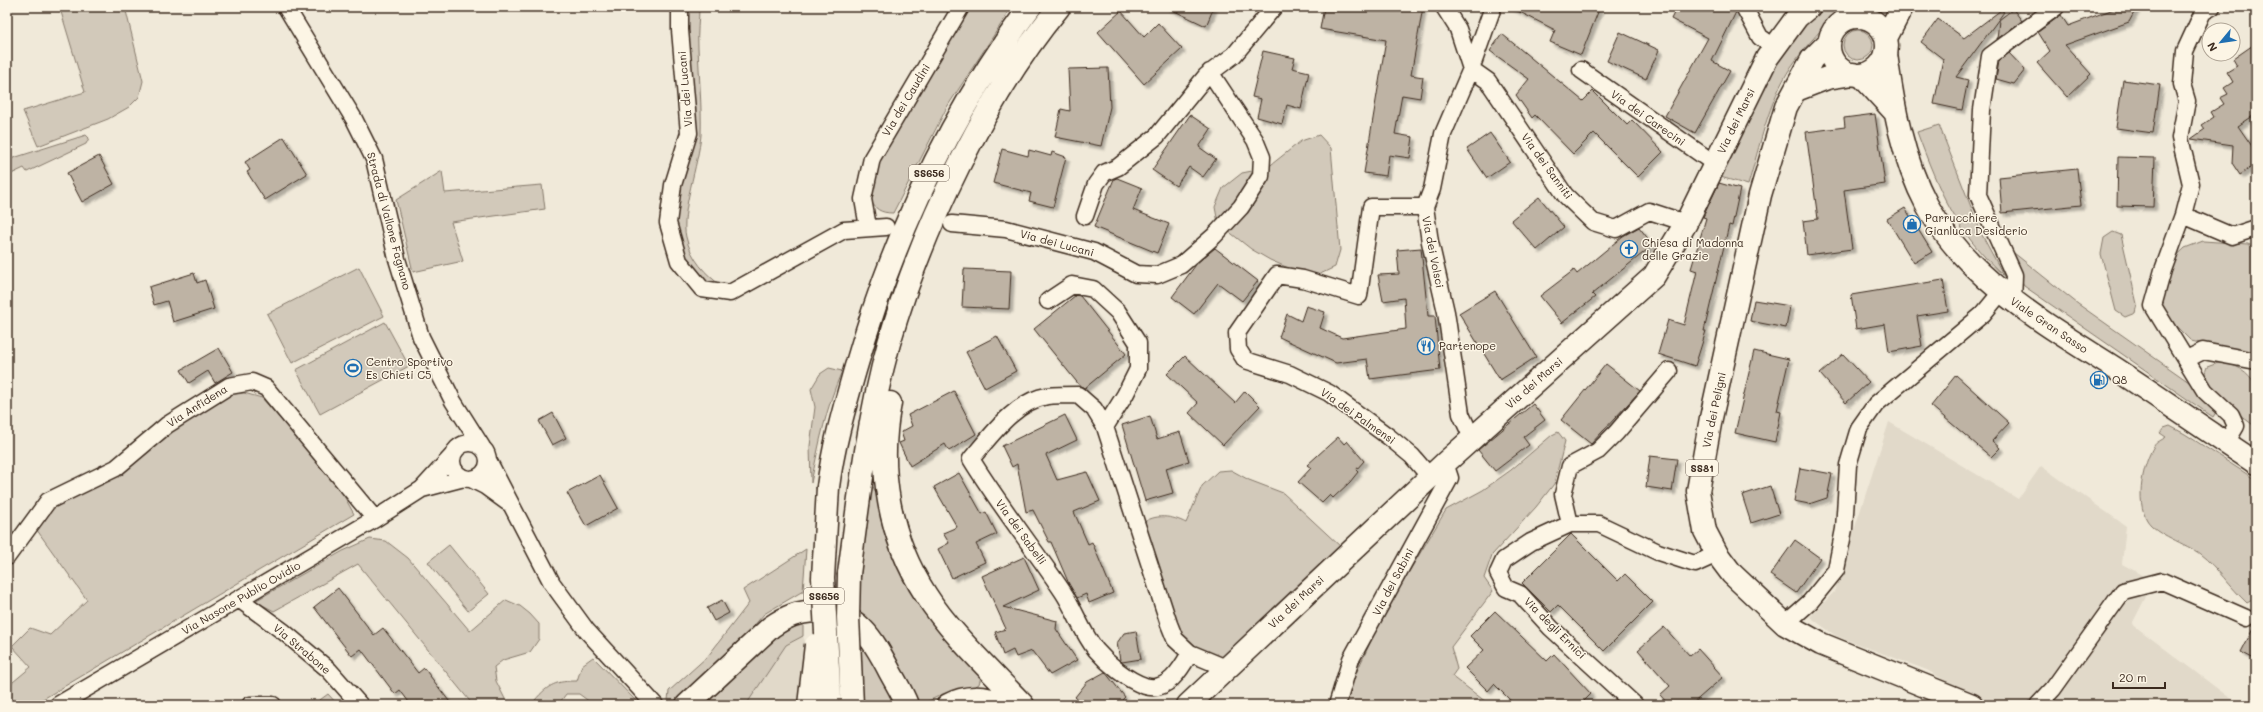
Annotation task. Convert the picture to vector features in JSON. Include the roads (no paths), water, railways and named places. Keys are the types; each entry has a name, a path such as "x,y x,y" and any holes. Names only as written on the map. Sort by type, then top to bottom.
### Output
{"main road":[{"name":"SS656","path":"830,705 823,578 828,487 839,428 860,355 906,224 929,172 994,58 1030,7"},
{"name":"SS656","path":"852,705 848,617 849,574 864,456 889,344 915,270 951,182 1003,85 1059,7"},
{"name":"Via dei Marsi","path":"1188,705 1472,438 1654,276 1686,223 1768,58 1796,17 1809,7"},
{"path":"1796,90 1827,78 1857,74 1876,68 1902,7"},
{"name":"SS81","path":"1829,42 1836,26 1855,12 1876,23 1886,46"},
{"path":"1829,42 1829,51 1837,66 1857,74"},
{"name":"Via dei Peligni","path":"1829,42 1812,59 1786,107 1760,196 1711,418 1698,491 1705,530 1717,554 1732,574 1785,624 1821,644 1972,705"},
{"name":"Viale Gran Sasso","path":"1886,46 1894,111 1907,155 1927,204 1953,244 2007,297 2255,462"},
{"name":"Viale Gran Sasso","path":"1857,74 1894,111"},
{"path":"889,344 893,384 885,428 885,482 890,507 904,551 914,574 941,614 1023,705"},
{"path":"809,705 823,578"},
{"path":"687,705 771,627 786,617 799,612 830,611 857,623 868,634 907,705"},
{"path":"949,704 972,698 986,699 1002,705"}],"street":[{"name":"Strada di Vallone Fagnano","path":"286,7 354,119 374,159 398,259 422,337 453,401 485,454 552,583 587,631 654,705"},
{"name":"Via dei Lucani","path":"680,7 680,30 689,133 673,185 668,223 679,261 702,289 730,292 844,230 886,226"},
{"name":"Via dei Caudini","path":"868,227 863,199 872,158 961,7"},
{"path":"1086,216 1096,184 1104,173 1118,167 1157,136 1210,72 1234,56 1274,7"},
{"path":"1444,7 1458,29 1471,69"},
{"name":"Via dei Volsci","path":"1472,438 1461,414 1446,312 1430,242 1425,207 1432,189 1443,134 1471,69 1493,7"},
{"path":"1744,7 1760,37 1775,48"},
{"path":"1785,624 1810,602 1836,570 1844,529 1848,465 1859,428 1876,404 1983,314 2007,297 2014,275 1978,195 1982,110 1990,56 2056,7"},
{"path":"2212,7 2203,12 2185,51 2182,84 2187,101 2180,138 2191,184 2183,215 2163,270 2153,306 2205,390 2230,415 2236,426 2226,442"},
{"name":"Via dei Sanniti","path":"1471,69 1488,81 1565,195 1593,222 1616,229 1649,211 1686,223"},
{"name":"Via dei Carecini","path":"1581,70 1715,164"},
{"name":"Via dei Lucani","path":"952,224 1006,229 1094,252 1136,274 1156,275 1181,265 1214,236 1241,207 1261,176 1262,157 1255,140 1210,72"},
{"name":"Via dei Palmensi","path":"1425,207 1371,207 1359,296 1303,279 1277,275 1237,334 1238,349 1245,360 1290,374 1329,393 1406,451 1438,470"},
{"path":"2183,215 2232,236 2256,228"},
{"path":"1048,301 1072,285 1093,288 1118,312 1138,344 1138,369 1125,395 1105,426"},
{"path":"2187,359 2203,351 2256,361"},
{"path":"1570,524 1563,494 1570,466 1598,451 1616,433 1669,371"},
{"name":"Via Anfidena","path":"7,557 48,501 116,468 167,425 229,386 252,382 266,388 375,519"},
{"name":"Via dei Sabelli","path":"1190,653 1178,674 1162,685 1146,686 1127,677 1096,650 1064,593 1033,547 1008,516 971,459 1004,422 1024,406 1045,397 1078,395 1094,409 1105,426 1175,639 1190,653 1226,668"},
{"name":"Strada di Vallone Fagnano","path":"453,401 458,432 454,452"},
{"path":"472,443 485,454 488,465 482,475 468,479 459,476 453,466 454,452 461,445 472,443"},
{"name":"Via Nasone Publio Ovidio","path":"58,705 239,600 375,519 422,489 454,452"},
{"name":"Via dei Sabini","path":"1337,705 1351,659 1450,478 1438,470"},
{"name":"Strada di Vallone Fagnano","path":"468,479 490,489 510,504"},
{"name":"Via Nasone Publio Ovidio","path":"422,489 468,479"},
{"name":"Via degli Ernici","path":"1635,705 1551,628 1520,594 1506,588 1498,573 1504,560 1531,542 1570,524 1599,524 1658,552 1695,564 1717,554"},
{"path":"2038,705 2053,689 2123,591 2162,581 2246,618"},
{"name":"Via Strabone","path":"239,600 284,632 329,670 360,705"},
{"path":"250,705 274,705"}],"place":[{"name":"Parrucchiere Gianluca Desiderio","path":"1912,224"},
{"name":"Chiesa di Madonna delle Grazie","path":"1629,249"},
{"name":"Partenope","path":"1426,346"},
{"name":"Centro Sportivo Es Chieti C5","path":"353,368"},
{"name":"Q8","path":"2099,380"}]}
